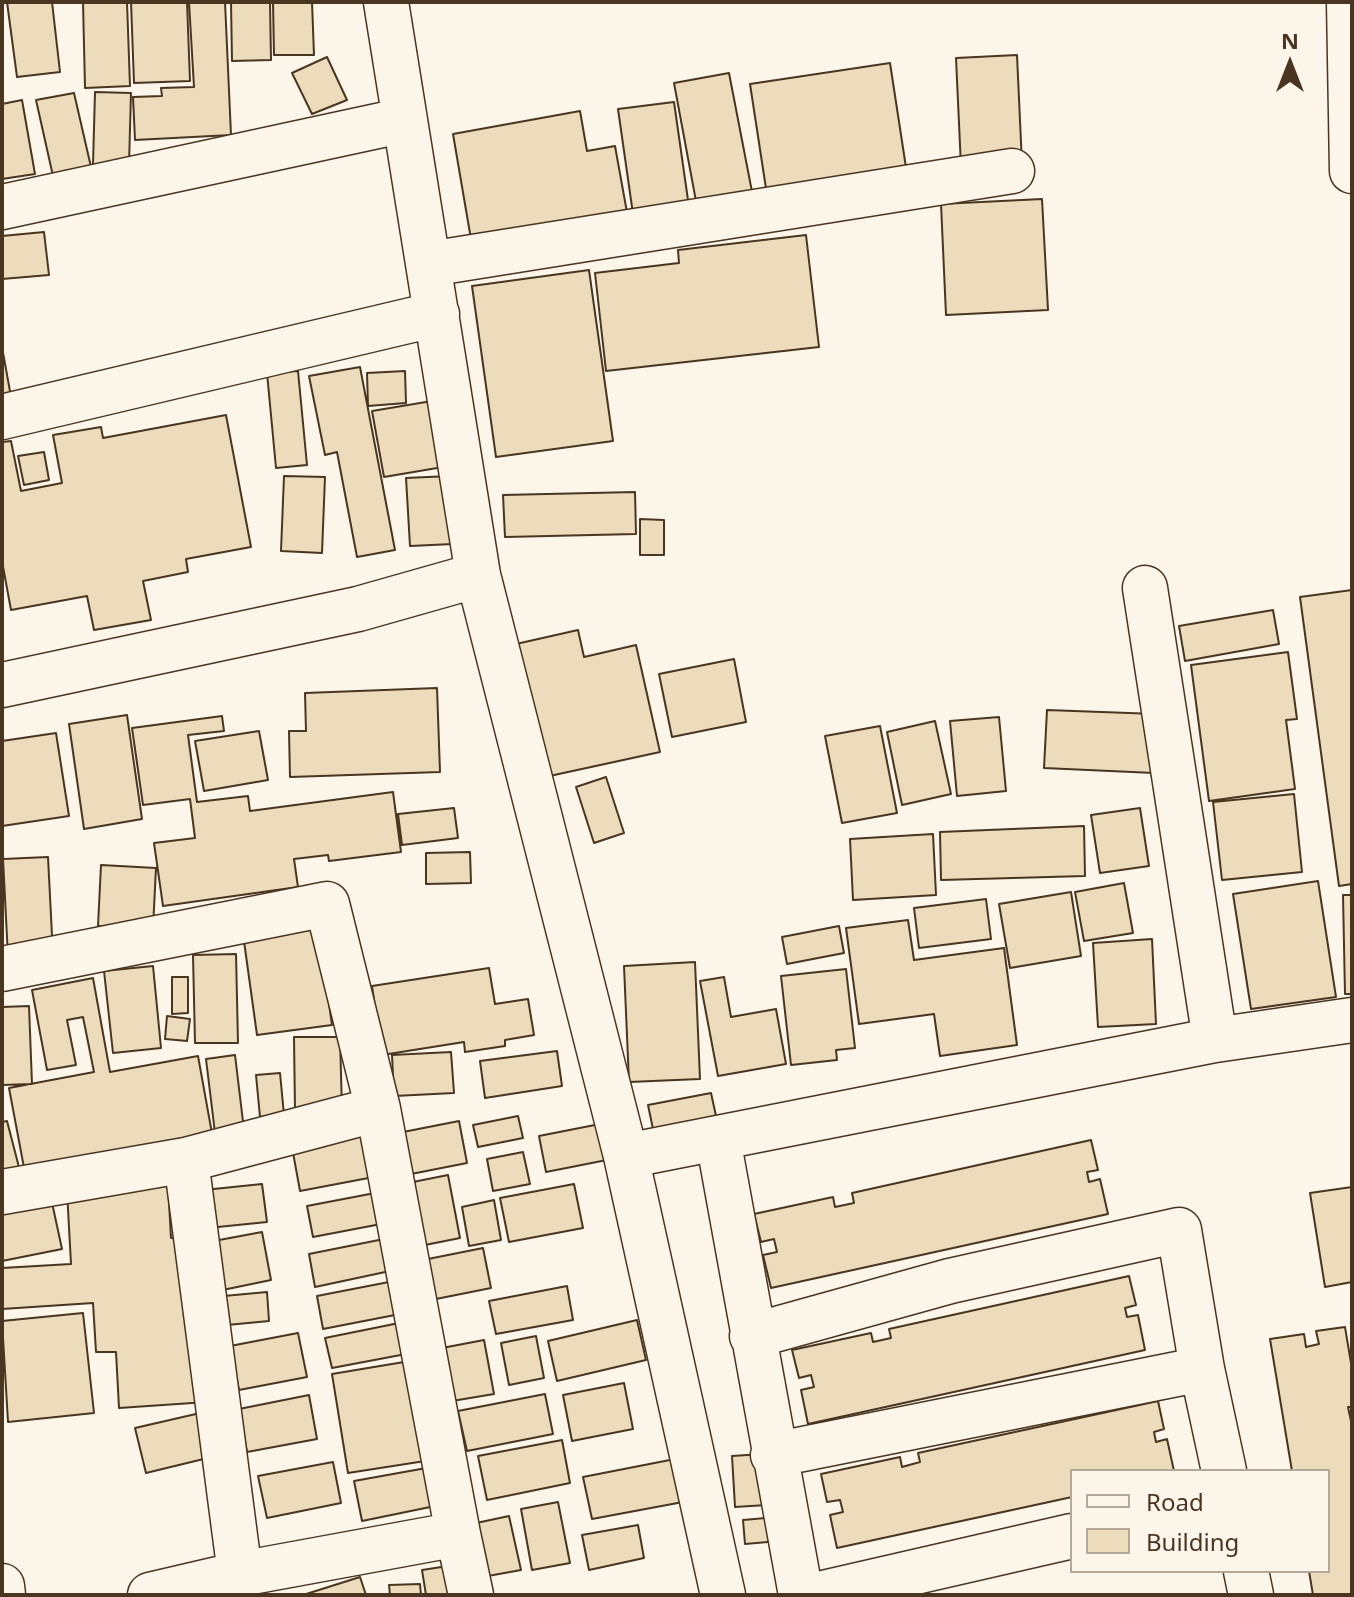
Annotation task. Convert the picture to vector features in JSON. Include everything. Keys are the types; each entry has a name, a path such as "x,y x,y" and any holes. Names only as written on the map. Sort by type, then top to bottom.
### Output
{"street":[{"path":"386,2 478,575 626,1156 723,1595"},
{"path":"1349,2 1352,171"},
{"path":"2,207 405,120"},
{"path":"429,264 1012,171"},
{"path":"2,417 437,314"},
{"path":"2,685 358,609 478,575"},
{"path":"1145,588 1215,1040"},
{"path":"2,969 327,904 378,1109 471,1595"},
{"path":"626,1156 1215,1040 1352,1020"},
{"path":"2,1192 186,1160 378,1109"},
{"path":"718,1139 773,1455 801,1595"},
{"path":"186,1160 240,1574"},
{"path":"752,1336 950,1281 1179,1230 1202,1369 1224,1469"},
{"path":"773,1455 1202,1369"},
{"path":"150,1595 240,1574 458,1534"},
{"path":"815,1595 1070,1536"},
{"path":"1246,1573 1251,1595"},
{"path":"2,1586 3,1595"}],"building":[{"path":"7,2 52,2 60,72 17,77"},
{"path":"83,2 127,2 130,86 85,88"},
{"path":"131,2 187,2 190,81 134,83"},
{"path":"189,2 225,2 231,135 135,140 133,97 162,96 161,88 194,87"},
{"path":"231,2 270,2 271,60 232,61"},
{"path":"273,2 312,2 314,55 274,55"},
{"path":"1017,55 1022,164 961,167 956,58"},
{"path":"327,57 347,100 312,114 292,73"},
{"path":"890,63 907,174 767,195 750,84"},
{"path":"729,73 754,202 698,212 674,83"},
{"path":"95,92 131,93 129,165 93,164"},
{"path":"74,93 91,167 53,176 36,100"},
{"path":"22,100 35,174 2,179 2,104"},
{"path":"674,102 690,214 634,221 618,109"},
{"path":"580,111 587,151 615,146 628,218 472,245 453,134"},
{"path":"1042,199 1048,310 946,315 941,204"},
{"path":"44,232 49,275 2,279 2,236"},
{"path":"806,235 819,347 606,371 595,273 679,263 678,250"},
{"path":"589,270 613,441 496,457 472,286"},
{"path":"2,347 13,408 2,410"},
{"path":"360,367 395,550 357,557 337,452 325,455 309,376"},
{"path":"298,371 307,465 276,468 267,373"},
{"path":"405,371 406,403 368,406 367,373"},
{"path":"432,401 443,467 384,477 372,411"},
{"path":"226,415 251,547 186,559 188,572 143,581 151,620 94,630 87,596 11,610 2,561 2,442 11,441 21,491 62,483 53,435 101,427 103,438"},
{"path":"44,452 49,480 24,485 18,456"},
{"path":"284,476 325,477 322,553 281,551"},
{"path":"450,476 453,544 410,546 406,478"},
{"path":"635,492 636,534 505,537 503,495"},
{"path":"640,519 664,520 664,555 640,555"},
{"path":"1352,590 1352,884 1339,886 1300,597"},
{"path":"1273,610 1279,644 1185,661 1179,626"},
{"path":"578,630 584,657 636,645 660,752 545,777 516,644"},
{"path":"1288,652 1297,719 1286,720 1295,789 1209,801 1191,665"},
{"path":"734,659 746,722 672,737 659,674"},
{"path":"437,688 440,772 290,777 289,731 306,731 305,693"},
{"path":"1047,710 1156,714 1154,773 1044,768"},
{"path":"127,715 142,819 84,829 69,724"},
{"path":"222,716 224,731 188,735 197,802 248,796 250,811 393,792 401,852 329,861 328,855 294,859 298,887 163,906 154,843 195,838 190,799 143,805 132,728"},
{"path":"999,717 1006,791 957,796 950,721"},
{"path":"935,721 951,794 902,805 887,732"},
{"path":"880,726 897,813 842,823 825,736"},
{"path":"259,731 268,780 204,791 195,741"},
{"path":"56,733 69,816 2,826 2,741"},
{"path":"606,777 624,833 594,843 576,787"},
{"path":"1294,794 1302,872 1222,880 1213,802"},
{"path":"454,808 458,838 402,845 398,814"},
{"path":"1140,808 1149,866 1100,873 1091,815"},
{"path":"1084,826 1085,876 941,880 940,832"},
{"path":"933,834 936,895 853,900 850,839"},
{"path":"470,852 471,883 426,884 426,853"},
{"path":"48,857 53,955 8,957 3,859"},
{"path":"101,865 156,868 153,928 98,926"},
{"path":"1318,881 1336,997 1251,1009 1233,894"},
{"path":"1124,883 1133,933 1084,941 1075,892"},
{"path":"1071,892 1081,956 1010,968 999,904"},
{"path":"1343,895 1352,895 1352,994 1345,994"},
{"path":"986,899 991,939 919,948 914,908"},
{"path":"908,920 914,960 1004,948 1017,1045 940,1056 934,1014 859,1024 846,928"},
{"path":"318,925 332,1025 257,1035 243,934"},
{"path":"839,926 844,953 787,964 782,937"},
{"path":"1152,939 1156,1024 1098,1027 1093,943"},
{"path":"236,954 238,1043 195,1043 193,955"},
{"path":"695,962 700,1079 629,1082 624,966"},
{"path":"153,966 161,1048 113,1053 104,971"},
{"path":"489,968 495,1004 528,999 534,1035 505,1040 505,1046 465,1052 464,1042 382,1055 372,986"},
{"path":"846,969 855,1048 836,1050 837,1060 791,1065 781,976"},
{"path":"172,977 188,977 188,1013 172,1014"},
{"path":"724,977 731,1017 776,1009 786,1064 718,1076 700,981"},
{"path":"93,978 110,1072 198,1056 213,1139 25,1173 9,1088 94,1072 83,1017 67,1020 76,1065 47,1070 32,990"},
{"path":"29,1006 32,1084 2,1085 2,1007"},
{"path":"167,1016 190,1019 187,1041 165,1039"},
{"path":"294,1037 340,1037 342,1110 295,1111"},
{"path":"557,1051 562,1086 485,1098 480,1061"},
{"path":"451,1052 454,1093 394,1096 392,1055"},
{"path":"235,1055 244,1130 215,1133 206,1059"},
{"path":"280,1073 284,1115 260,1117 256,1075"},
{"path":"711,1093 716,1116 653,1129 648,1105"},
{"path":"518,1116 523,1138 478,1147 473,1125"},
{"path":"7,1121 21,1175 2,1179 2,1122"},
{"path":"459,1121 467,1163 406,1175 398,1133"},
{"path":"610,1122 617,1158 546,1172 539,1136"},
{"path":"371,1132 379,1176 300,1191 292,1147"},
{"path":"1091,1140 1098,1170 1087,1172 1089,1182 1100,1179 1108,1214 771,1288 763,1255 777,1252 774,1239 761,1242 754,1214 833,1197 835,1207 854,1203 852,1193"},
{"path":"523,1152 530,1184 493,1191 487,1159"},
{"path":"448,1175 460,1238 415,1247 403,1184"},
{"path":"168,1184 171,1238 182,1238 207,1402 119,1408 116,1352 96,1352 93,1303 2,1309 2,1268 71,1264 67,1191"},
{"path":"262,1184 267,1222 208,1228 204,1190"},
{"path":"574,1184 583,1228 509,1242 500,1198"},
{"path":"1352,1187 1352,1282 1325,1287 1310,1193"},
{"path":"375,1193 381,1224 313,1237 307,1206"},
{"path":"51,1198 62,1249 2,1261 2,1208"},
{"path":"494,1200 501,1240 469,1246 462,1207"},
{"path":"262,1232 271,1280 213,1292 203,1243"},
{"path":"384,1239 390,1271 315,1287 309,1254"},
{"path":"483,1248 491,1288 426,1301 418,1261"},
{"path":"1129,1276 1136,1305 1125,1308 1127,1317 1138,1315 1145,1350 808,1424 801,1390 814,1387 811,1375 799,1378 792,1350 871,1333 873,1342 891,1338 889,1329"},
{"path":"394,1281 400,1314 323,1329 317,1296"},
{"path":"567,1286 573,1320 496,1334 489,1301"},
{"path":"267,1292 269,1321 227,1325 224,1296"},
{"path":"83,1313 94,1413 8,1422 2,1321"},
{"path":"637,1320 646,1360 557,1381 548,1341"},
{"path":"399,1323 406,1354 332,1368 325,1338"},
{"path":"1345,1327 1352,1369 1352,1407 1348,1407 1352,1426 1352,1595 1313,1595 1309,1573 1330,1573 1330,1469 1292,1469 1270,1339 1304,1334 1306,1347 1319,1344 1316,1331"},
{"path":"298,1333 307,1377 239,1390 230,1346"},
{"path":"536,1336 544,1378 509,1385 501,1343"},
{"path":"484,1340 494,1394 452,1401 442,1348"},
{"path":"422,1359 438,1459 348,1473 332,1374"},
{"path":"624,1383 633,1429 572,1441 563,1395"},
{"path":"545,1394 553,1434 467,1451 458,1411"},
{"path":"309,1395 317,1439 247,1452 239,1409"},
{"path":"1158,1401 1164,1429 1154,1432 1156,1442 1167,1439 1174,1469 1070,1469 1070,1497 837,1548 830,1515 843,1512 840,1500 827,1502 821,1474 900,1457 902,1467 920,1462 918,1453"},
{"path":"209,1411 220,1455 146,1473 135,1428"},
{"path":"562,1440 570,1483 487,1500 478,1456"},
{"path":"763,1454 767,1505 735,1507 732,1456"},
{"path":"675,1459 683,1502 592,1519 583,1477"},
{"path":"333,1462 341,1503 267,1518 258,1476"},
{"path":"432,1467 440,1505 362,1521 354,1481"},
{"path":"558,1502 570,1563 532,1570 521,1509"},
{"path":"509,1516 521,1570 477,1578 467,1525"},
{"path":"777,1517 779,1541 745,1544 743,1520"},
{"path":"638,1525 644,1558 589,1570 582,1535"},
{"path":"461,1564 465,1595 426,1595 422,1570"},
{"path":"360,1577 366,1595 303,1595"},
{"path":"420,1584 421,1595 390,1595 389,1585"}]}
